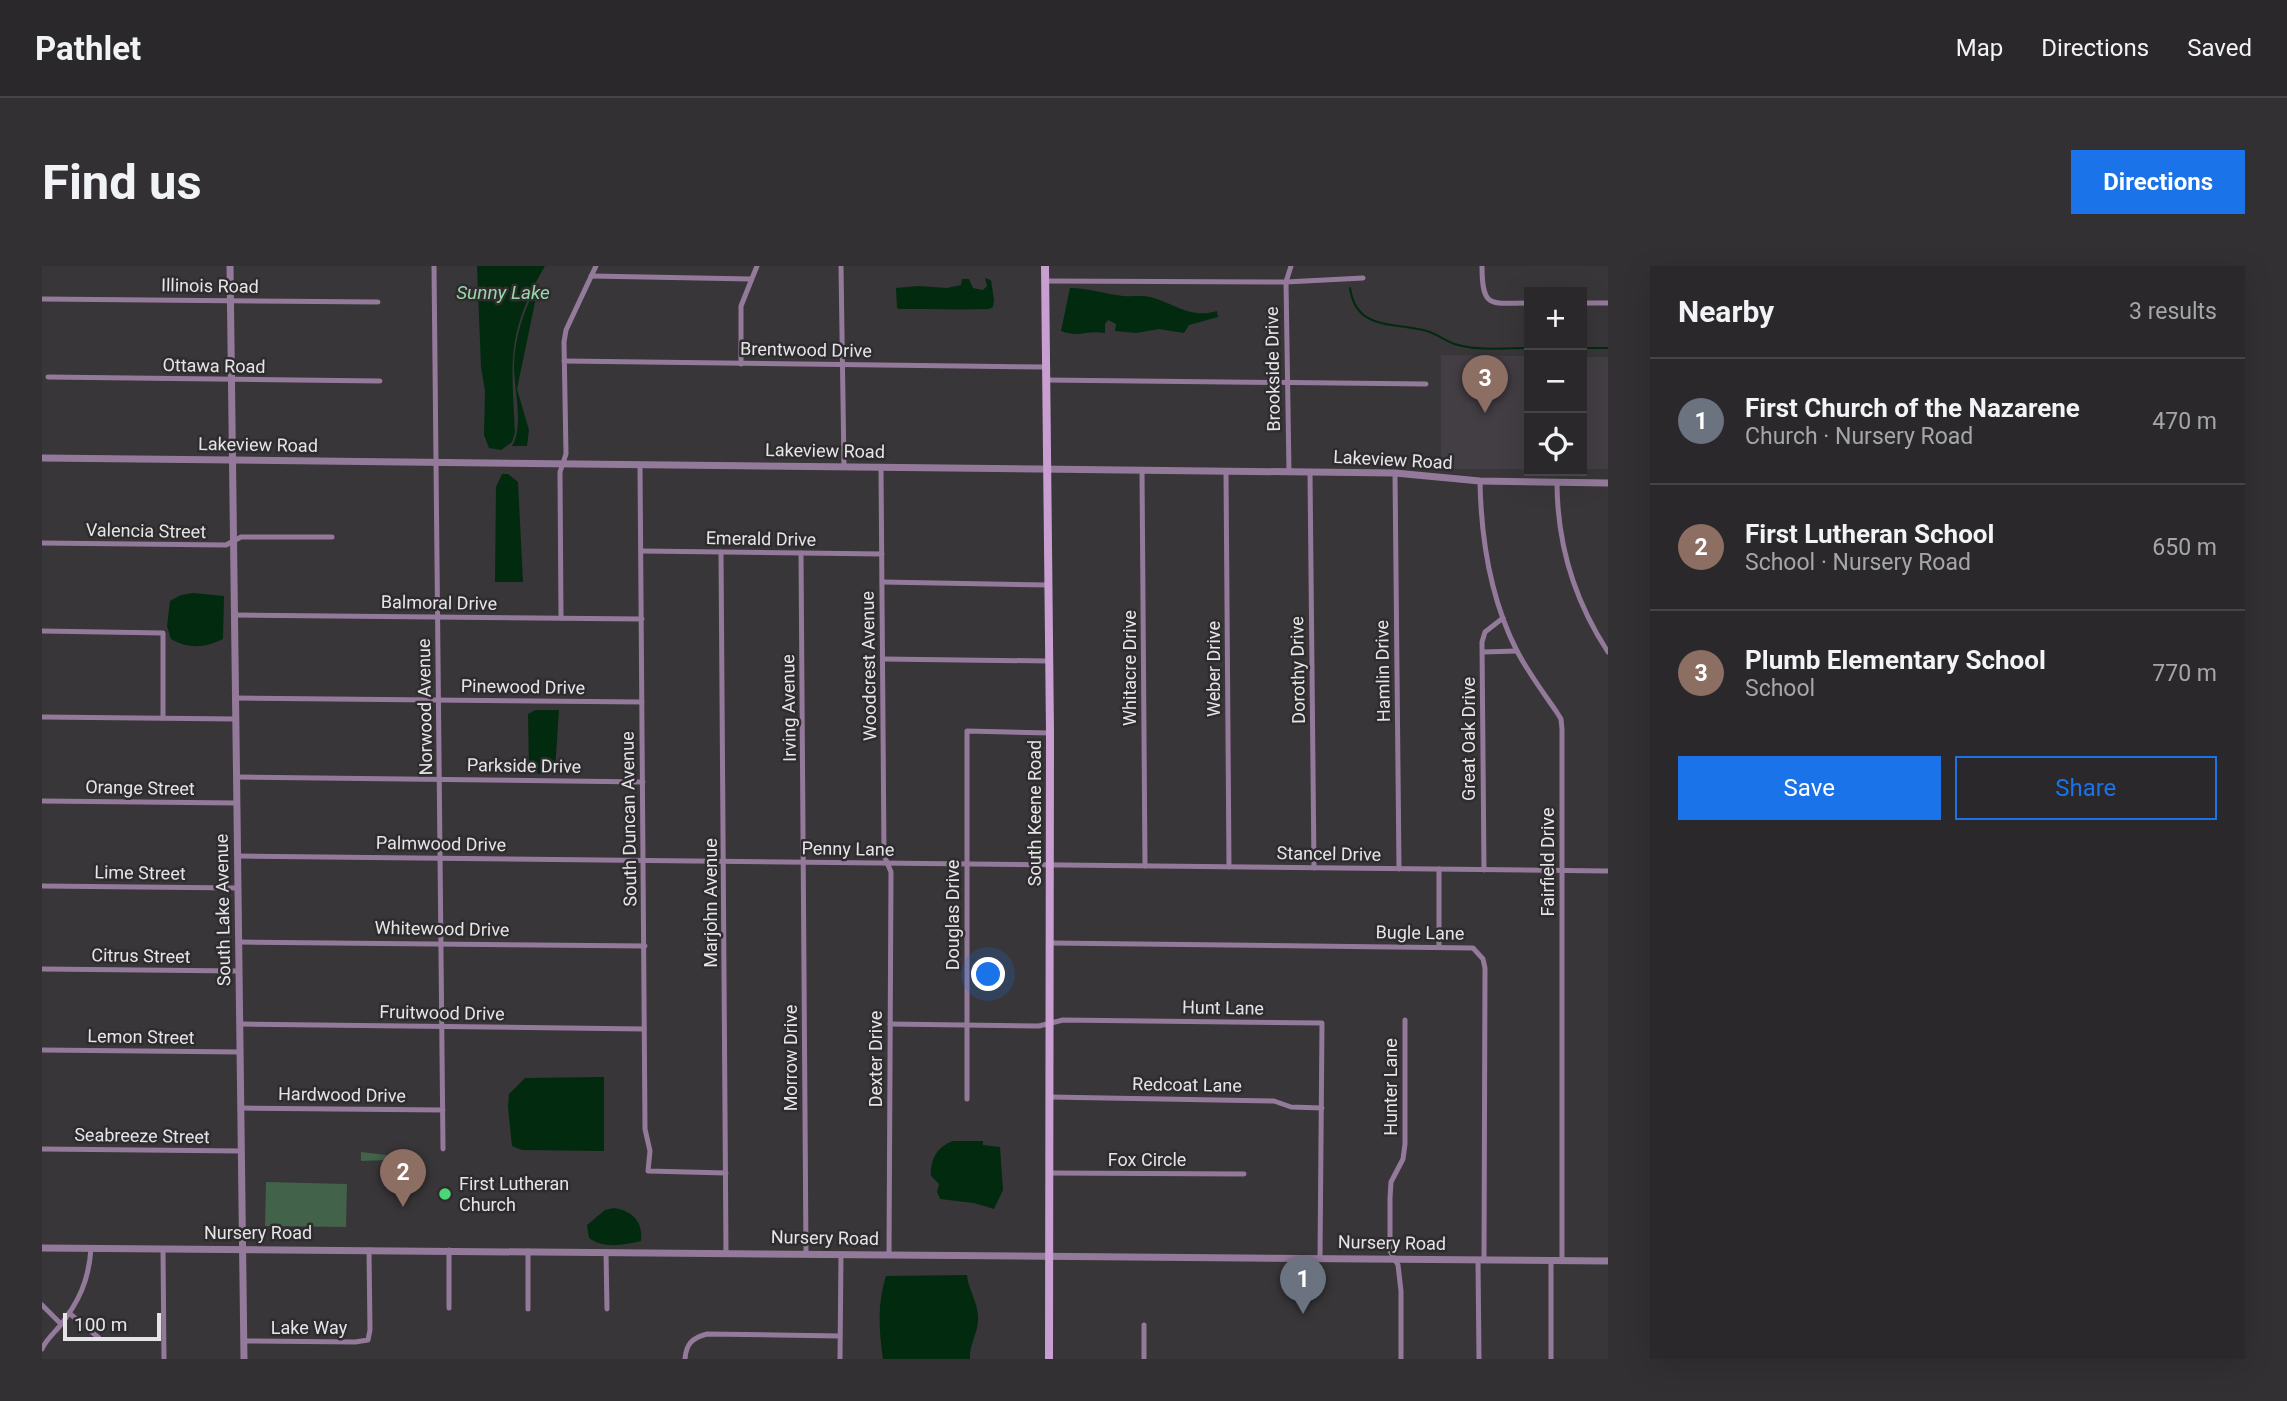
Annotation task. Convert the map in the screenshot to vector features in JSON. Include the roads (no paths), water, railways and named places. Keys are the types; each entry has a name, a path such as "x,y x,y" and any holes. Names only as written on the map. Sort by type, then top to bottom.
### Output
{"main road":[{"name":"South Keene Road","path":"1045,266 1051,865 1049,1359"}],"street":[{"name":"South Lake Avenue","path":"230,266 244,1359"},
{"name":"Norwood Avenue","path":"433,266 443,1149"},
{"path":"561,618 560,472 566,454 566,330 596,266"},
{"path":"741,363 741,306 757,266"},
{"path":"841,266 844,467"},
{"name":"Brookside Drive","path":"1290,472 1286,282 1291,266"},
{"path":"1482,266 1482,289 1486,298 1495,303 1524,303"},
{"path":"591,276 751,279"},
{"path":"1045,281 1286,282 1363,278"},
{"name":"Illinois Road","path":"42,299 378,302"},
{"path":"1587,303 1608,303"},
{"name":"Brentwood Drive","path":"564,361 1046,367"},
{"name":"Ottawa Road","path":"48,377 380,381"},
{"path":"1046,380 1426,384"},
{"name":"Lakeview Road","path":"42,458 1395,473 1480,481 1608,483"},
{"name":"South Duncan Avenue","path":"639,465 645,1129 650,1151 648,1171 726,1173"},
{"name":"Woodcrest Avenue","path":"881,468 884,855 887,864"},
{"name":"Whitacre Drive","path":"1142,470 1145,866"},
{"name":"Weber Drive","path":"1226,471 1229,867"},
{"name":"Dorothy Drive","path":"1310,472 1314,868"},
{"name":"Hamlin Drive","path":"1395,473 1399,869"},
{"name":"Fairfield Drive","path":"1480,481 1485,555 1503,618 1517,651 1560,719 1562,1261"},
{"path":"1557,482 1557,511 1564,553 1584,609 1608,652"},
{"name":"Valencia Street","path":"42,543 226,545 241,537 332,537"},
{"name":"Emerald Drive","path":"641,551 882,554"},
{"name":"Marjohn Avenue","path":"721,552 726,1253"},
{"name":"Irving Avenue","path":"801,554 805,862"},
{"path":"882,582 1048,585"},
{"name":"Balmoral Drive","path":"235,614 642,619"},
{"name":"Great Oak Drive","path":"1484,870 1482,642 1485,632 1503,618"},
{"path":"42,631 163,633 163,718"},
{"path":"1483,652 1517,651"},
{"path":"883,659 1049,661"},
{"name":"Pinewood Drive","path":"236,698 642,702"},
{"path":"42,717 236,719"},
{"name":"Douglas Drive","path":"967,1099 967,731 1050,733"},
{"name":"Parkside Drive","path":"237,777 643,782"},
{"name":"Orange Street","path":"42,801 237,803"},
{"name":"Palmwood Drive","path":"238,856 644,860"},
{"name":"Penny Lane","path":"644,860 1051,865"},
{"name":"Morrow Drive","path":"805,862 806,1254"},
{"name":"Dexter Drive","path":"887,864 891,872 889,1255"},
{"name":"Stancel Drive","path":"1051,865 1608,871"},
{"path":"1439,869 1439,947"},
{"name":"Lime Street","path":"42,886 238,888"},
{"name":"Whitewood Drive","path":"239,942 645,946"},
{"name":"Bugle Lane","path":"1051,943 1473,948 1483,959 1485,968 1481,1260"},
{"name":"Citrus Street","path":"42,969 239,971"},
{"name":"Hunt Lane","path":"890,1024 1039,1026 1063,1020 1322,1023 1321,1258"},
{"name":"Hunter Lane","path":"1401,1359 1401,1291 1398,1265 1390,1251 1390,1198 1391,1182 1403,1159 1405,1144 1405,1020"},
{"name":"Fruitwood Drive","path":"240,1024 645,1029"},
{"name":"Lemon Street","path":"42,1050 240,1052"},
{"name":"Redcoat Lane","path":"1050,1097 1274,1101 1291,1107 1322,1108"},
{"name":"Hardwood Drive","path":"241,1108 443,1110"},
{"name":"Seabreeze Street","path":"42,1149 242,1151"},
{"name":"Fox Circle","path":"1050,1173 1244,1174"},
{"name":"Nursery Road","path":"42,1248 1608,1261"},
{"path":"42,1349 69,1313 88,1277 91,1248"},
{"path":"163,1249 164,1359"},
{"name":"Lake Way","path":"244,1341 368,1340 369,1249"},
{"path":"449,1250 449,1308"},
{"path":"528,1251 528,1309"},
{"path":"606,1252 607,1309"},
{"path":"840,1359 841,1254"},
{"path":"1479,1359 1481,1260"},
{"path":"1551,1261 1551,1359"},
{"path":"42,1305 61,1324"},
{"path":"69,1313 99,1338"},
{"path":"1144,1325 1144,1359"},
{"path":"685,1359 691,1341 707,1334 840,1336"}],"water":[{"name":"Sunny Lake","path":"477,266 545,266 518,328 513,365 515,432 512,442 501,450 489,448 484,435 485,391 481,367"},
{"path":"985,278 991,280 994,300 993,307 989,309 897,307 896,288 947,288 961,285 962,279 969,279 973,288 983,290 987,286"},
{"path":"539,283 517,389 529,430 527,446 512,446 516,438 518,418 514,365 516,343 525,312"},
{"path":"1070,288 1150,297 1191,312 1217,311 1218,317 1189,325 1184,333 1159,329 1136,333 1115,331 1116,324 1108,320 1105,333 1068,333 1061,331"},
{"path":"502,474 508,474 518,482 523,582 495,582 496,487"},
{"path":"193,593 224,596 223,639 197,646 171,639 167,626 170,601"},
{"path":"535,710 559,710 555,770 540,774 529,771 528,714"},
{"path":"604,1077 604,1151 522,1150 512,1146 509,1094 525,1078"},
{"path":"953,1141 983,1141 983,1145 1000,1147 1003,1190 994,1209 974,1203 940,1199 937,1192 939,1184 931,1176 932,1164 939,1150"},
{"path":"614,1208 627,1212 635,1219 640,1228 641,1241 607,1245 589,1238 587,1225 605,1210"},
{"path":"967,1275 978,1314 970,1359 883,1359 880,1317 886,1276"}],"waterway":[{"path":"1350,288 1359,311 1377,322 1428,331 1453,344 1466,347 1524,348"},
{"path":"1587,348 1608,348"}],"place":[{"name":"Plumb Elementary School","path":"1485,413"},
{"name":"First Lutheran Church","path":"445,1194"},
{"name":"First Lutheran School","path":"403,1207"},
{"name":"First Church of the Nazarene","path":"1303,1314"}]}
